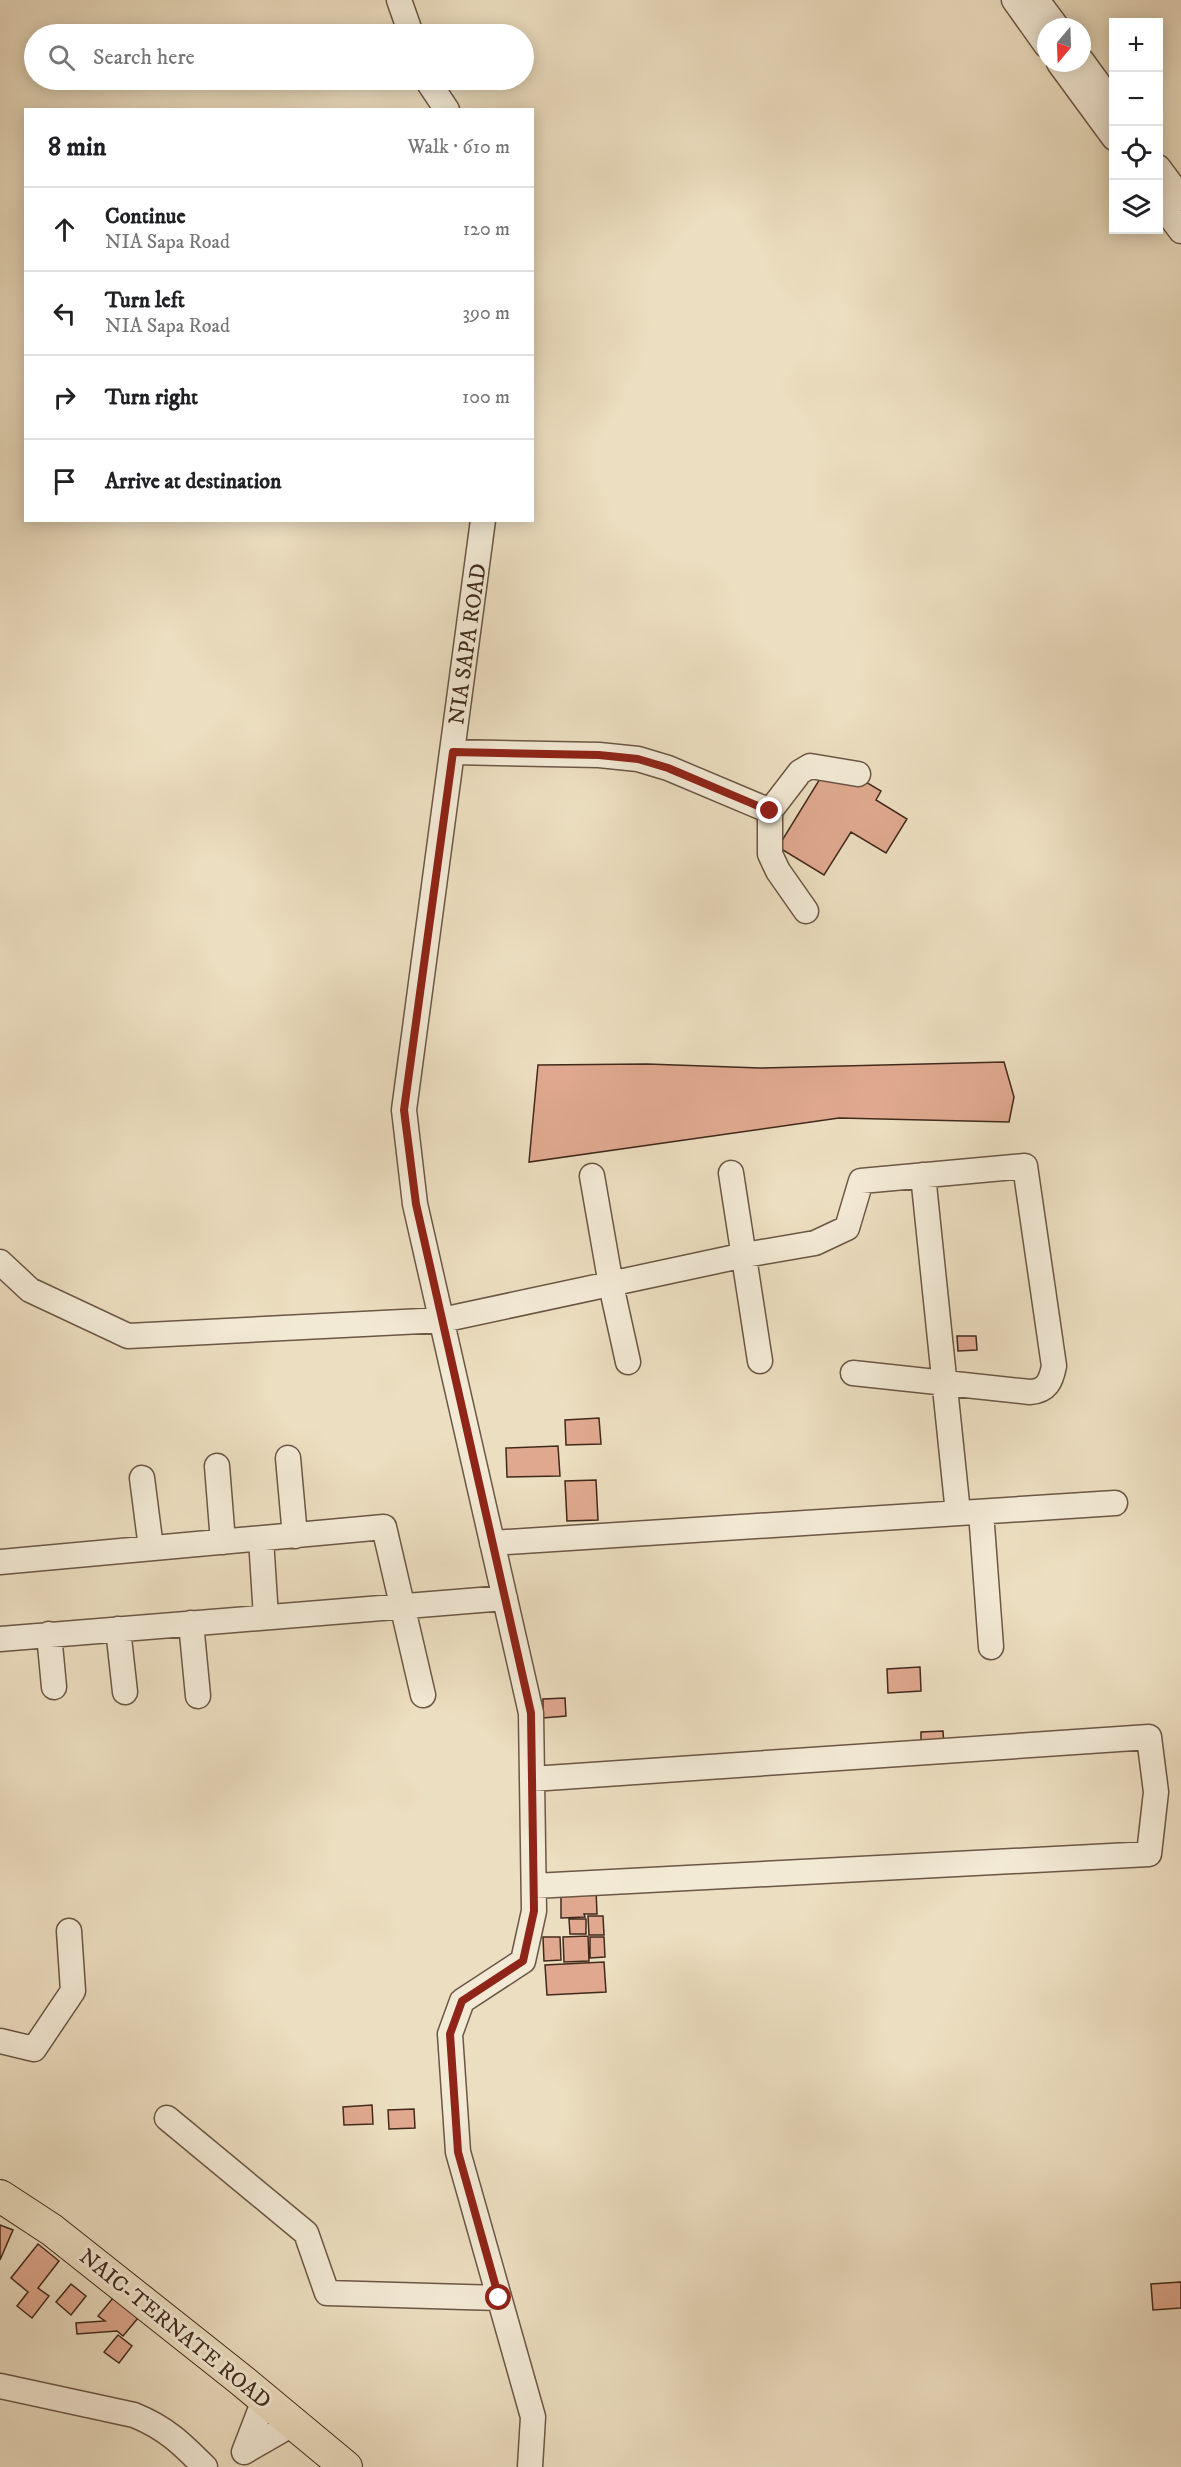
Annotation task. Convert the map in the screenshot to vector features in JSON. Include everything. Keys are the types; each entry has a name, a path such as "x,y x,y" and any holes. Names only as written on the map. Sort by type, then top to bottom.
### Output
{"main road":[{"name":"NAIC-TERNATE ROAD","path":"0,2196 52,2230 346,2467"}],"street":[{"path":"399,0 407,24"},
{"path":"1014,0 1037,32"},
{"path":"1037,0 1050,18"},
{"path":"1065,72 1109,132"},
{"path":"1090,72 1109,99"},
{"path":"434,90 446,108"},
{"path":"1163,174 1181,198"},
{"path":"1163,207 1181,231"},
{"name":"NIA SAPA ROAD","path":"483,522 404,1110 416,1204 531,1713 534,1911 523,1961 462,2001 450,2034 458,2152 533,2416 531,2467"},
{"path":"453,752 599,755 638,759 668,768 770,811"},
{"path":"806,911 778,871 770,854 770,811 800,772 810,766 858,774"},
{"path":"0,1263 30,1290 128,1336 442,1320 745,1255 815,1243 847,1227 861,1181 1025,1166 1054,1366 1048,1385 1040,1391 1030,1392 853,1373"},
{"path":"730,1173 745,1255 760,1361"},
{"path":"923,1175 943,1383 969,1512 991,1647"},
{"path":"592,1176 627,1362"},
{"path":"288,1458 295,1536"},
{"path":"217,1466 223,1542"},
{"path":"142,1478 151,1548"},
{"path":"492,1543 1116,1503"},
{"path":"0,1562 384,1527 423,1695"},
{"path":"261,1539 266,1617"},
{"path":"0,1639 505,1598"},
{"path":"191,1623 198,1696"},
{"path":"118,1629 125,1692"},
{"path":"49,1634 54,1687"},
{"path":"532,1779 1149,1737 1156,1792 1149,1854 534,1886"},
{"path":"0,2041 34,2049 73,1991 69,1931"},
{"path":"167,2118 306,2233 327,2293 499,2298"},
{"path":"0,2386 134,2415 150,2421 169,2432 205,2467"},
{"path":"238,2460 264,2400"},
{"path":"238,2460 294,2423"}],"building":[{"path":"826,769 854,775 881,791 876,800 907,819 886,853 851,832 824,875 778,847"},
{"path":"1004,1062 1014,1097 1009,1122 839,1118 529,1162 538,1065 647,1064 760,1068"},
{"path":"957,1336 976,1336 977,1350 958,1351"},
{"path":"599,1418 601,1444 566,1445 565,1420"},
{"path":"558,1446 560,1476 507,1477 506,1448"},
{"path":"596,1480 598,1520 567,1521 565,1481"},
{"path":"920,1667 921,1691 888,1693 887,1669"},
{"path":"565,1698 566,1716 543,1718 543,1699"},
{"path":"943,1731 944,1746 921,1747 921,1732"},
{"path":"596,1890 597,1914 561,1918 561,1892"},
{"path":"588,1916 603,1916 604,1935 589,1935"},
{"path":"569,1919 586,1919 586,1934 570,1934"},
{"path":"588,1936 589,1961 564,1962 563,1937"},
{"path":"543,1937 560,1937 561,1960 544,1961"},
{"path":"590,1937 604,1937 605,1957 590,1958"},
{"path":"604,1962 606,1992 547,1995 545,1965"},
{"path":"372,2105 373,2124 344,2125 343,2107"},
{"path":"414,2109 415,2128 389,2129 388,2110"},
{"path":"0,2225 13,2230 0,2260"},
{"path":"38,2244 59,2261 38,2288 49,2296 32,2318 17,2306 28,2292 11,2278"},
{"path":"1181,2282 1181,2308 1153,2310 1151,2284"},
{"path":"71,2284 86,2296 71,2315 56,2302"},
{"path":"113,2298 138,2318 123,2336 117,2331 77,2334 76,2323 105,2321 98,2316"},
{"path":"118,2335 132,2346 119,2363 104,2352"}],"route":[{"path":"499,2298 458,2152 450,2034 462,2001 523,1961 534,1911 531,1713 416,1204 404,1110 453,752 599,755 638,759 668,768 770,811"}]}
